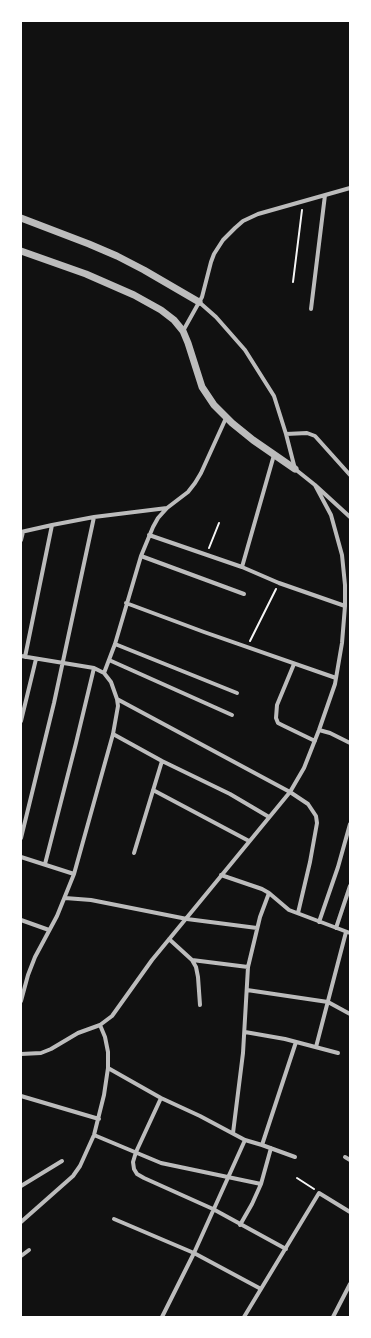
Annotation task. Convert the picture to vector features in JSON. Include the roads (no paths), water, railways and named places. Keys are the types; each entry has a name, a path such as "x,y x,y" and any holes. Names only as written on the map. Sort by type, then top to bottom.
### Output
{"street":[{"path":"183,330 198,304 204,290 211,262 219,247 229,234 243,221 258,214 350,188"},
{"path":"311,309 325,195"},
{"path":"21,218 117,256 150,273 216,317 245,350 274,396 295,468"},
{"path":"21,251 86,274 134,295 161,310 174,320 183,330 202,387 214,406 253,440 295,468 350,517"},
{"path":"104,673 115,644 126,603 149,535 158,518 167,508 188,492 195,483 226,418"},
{"path":"286,434 307,433 315,436 350,475"},
{"path":"242,567 274,455"},
{"path":"21,1054 41,1053 51,1049 78,1033 100,1025 112,1016 169,939 290,792 304,768 319,730 336,678 342,643 345,585 342,555 331,515 315,485"},
{"path":"21,540 22,532 52,525 94,517 167,508"},
{"path":"21,838 64,662 94,517"},
{"path":"21,1001 28,975 35,957 65,898 74,874 113,734 118,706 111,682 104,673 94,668 64,662 23,657 52,525"},
{"path":"149,535 242,567 279,583 344,606"},
{"path":"141,556 244,594"},
{"path":"126,603 336,678"},
{"path":"115,644 237,693"},
{"path":"21,721 36,658"},
{"path":"109,660 232,715"},
{"path":"294,664 277,704 276,718 278,723 315,741"},
{"path":"44,864 94,668"},
{"path":"117,699 290,792 308,804 316,816 317,823 310,862 298,913"},
{"path":"319,730 350,742"},
{"path":"113,734 162,761 230,794 269,817"},
{"path":"134,853 162,761"},
{"path":"153,790 249,841"},
{"path":"320,922 350,824"},
{"path":"21,857 74,874"},
{"path":"221,875 262,889 270,893 289,910 348,933 316,1047"},
{"path":"336,928 350,886"},
{"path":"233,1134 245,1032 248,967 260,916 270,893"},
{"path":"65,898 91,900 187,919 257,928"},
{"path":"21,920 49,930"},
{"path":"169,939 192,960 196,967 200,1005"},
{"path":"192,960 248,967"},
{"path":"248,990 328,1002 350,1014"},
{"path":"21,1222 73,1176 80,1166 94,1136 99,1119 108,1068 106,1044 100,1025"},
{"path":"245,1032 296,1042 338,1053"},
{"path":"262,1144 296,1042"},
{"path":"108,1068 161,1098 200,1116 245,1140 262,1144 294,1157"},
{"path":"21,1096 99,1119"},
{"path":"161,1098 136,1152 133,1162 134,1169 138,1174 214,1209 240,1225 286,1248"},
{"path":"94,1136 173,1166 261,1184"},
{"path":"162,1317 194,1253 245,1140"},
{"path":"240,1225 261,1184 270,1148"},
{"path":"345,1157 350,1160"},
{"path":"21,1186 62,1161"},
{"path":"244,1317 319,1193 350,1212"},
{"path":"114,1219 194,1253 261,1289"},
{"path":"21,1256 29,1250"},
{"path":"333,1317 350,1284"}]}
